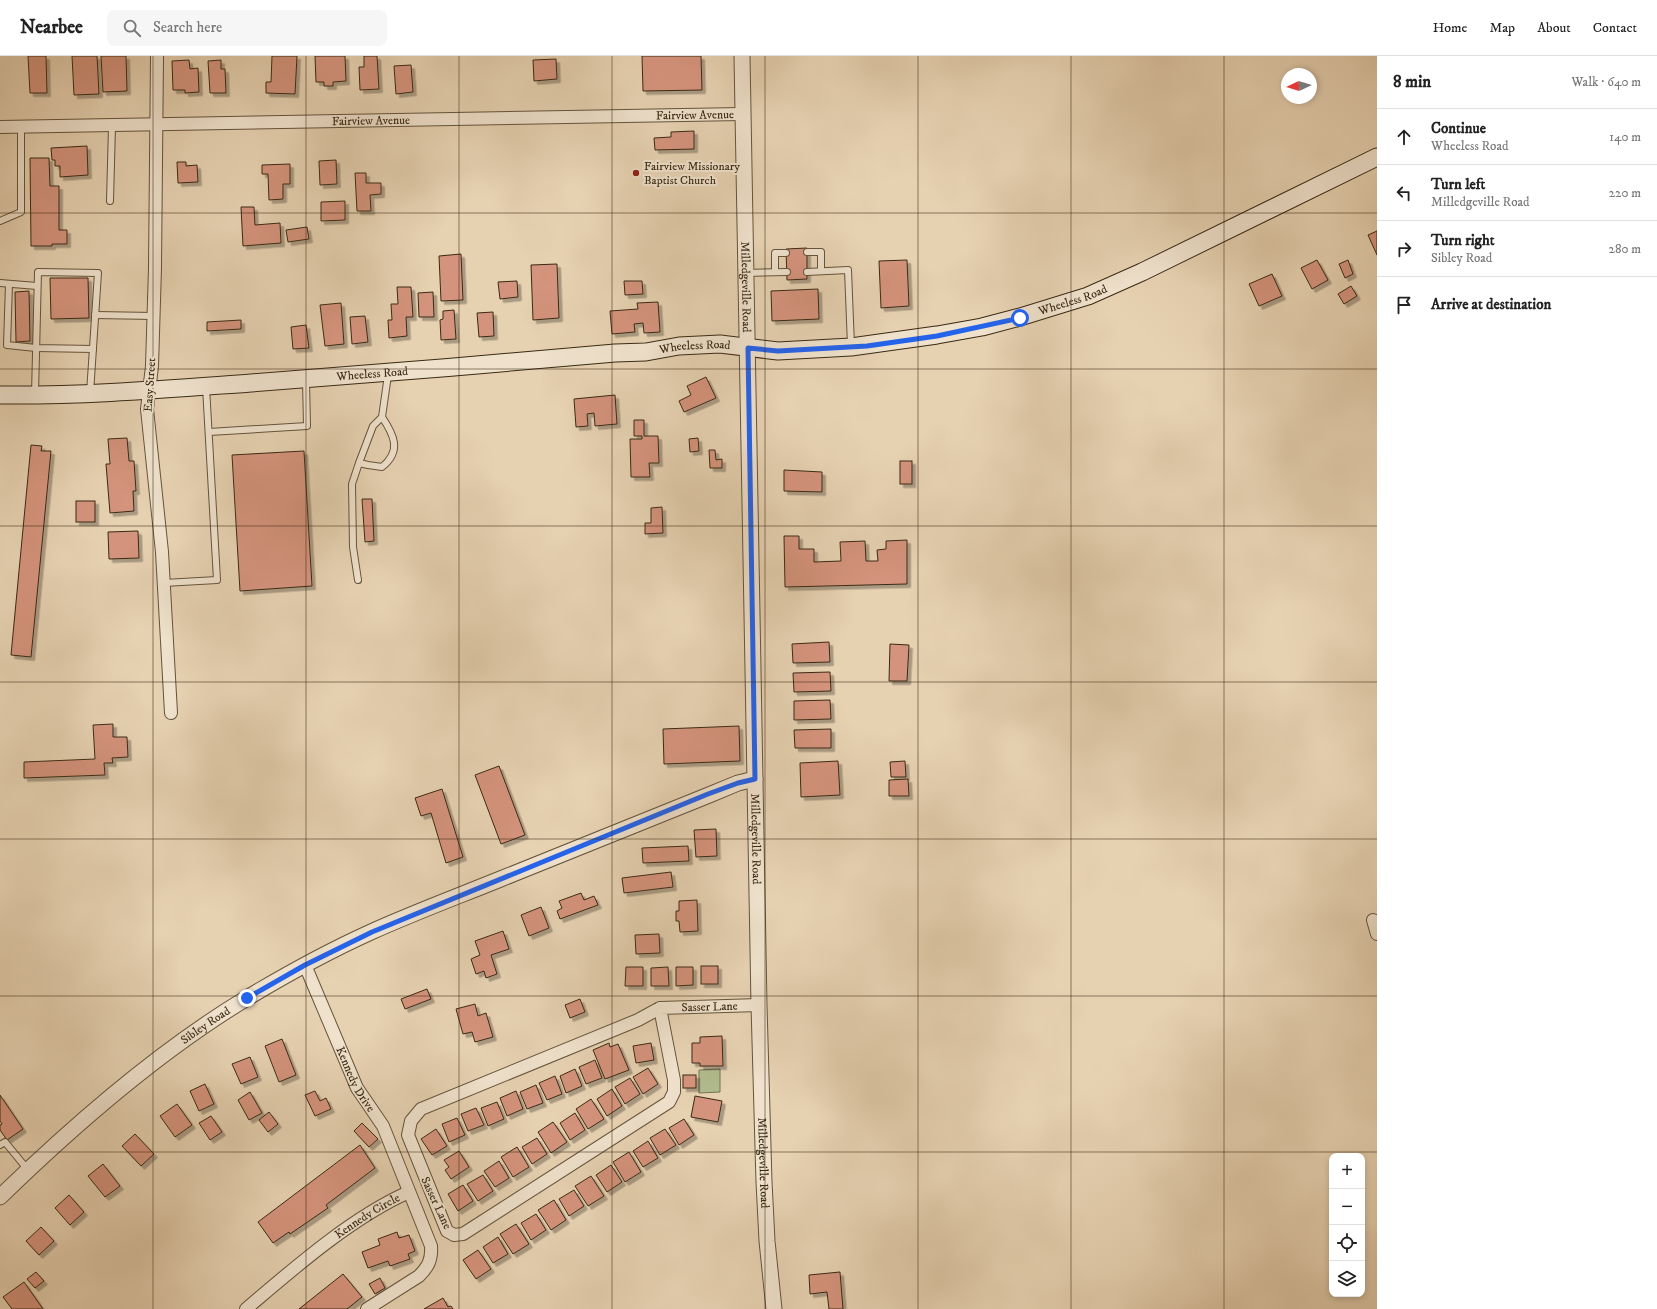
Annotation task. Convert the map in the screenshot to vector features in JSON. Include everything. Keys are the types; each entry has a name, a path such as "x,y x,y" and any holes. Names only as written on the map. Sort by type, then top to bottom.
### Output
{"main road":[{"name":"Wheeless Road","path":"0,395 90,394 306,379 646,352 679,346 720,344 778,351 851,347 982,327 1020,318 1088,296 1142,272 1377,157"}],"street":[{"name":"Easy Street","path":"157,56 154,316 147,409 162,552 171,713"},
{"name":"Milledgeville Road","path":"742,56 759,1005 765,1204 774,1309"},
{"name":"Fairview Avenue","path":"0,127 742,114"},
{"name":"Sibley Road","path":"0,1198 28,1170 99,1107 161,1057 211,1021 247,998 305,965 372,932 427,909 708,794 738,783 755,779"},
{"path":"1373,920 1377,934"},
{"name":"Kennedy Drive","path":"305,965 357,1088 383,1126 409,1192"},
{"name":"Sasser Lane","path":"660,1008 674,1080 674,1092 670,1102 463,1234 454,1235 447,1231 408,1135 411,1121 420,1109 638,1020 660,1008 759,1005"},
{"name":"Kennedy Circle","path":"246,1309 289,1273 344,1231 390,1200 409,1192 431,1246 431,1258 428,1266 419,1276 367,1309"}],"lane":[{"path":"110,201 112,126"},
{"path":"0,221 21,212 21,127"},
{"path":"807,252 821,252 821,271"},
{"path":"776,272 775,253 786,253"},
{"path":"807,272 848,270 851,347"},
{"path":"35,395 38,272 98,273 90,394"},
{"path":"746,273 787,272"},
{"path":"0,283 37,286"},
{"path":"9,284 7,345 36,348 93,349"},
{"path":"8,308 15,308"},
{"path":"29,308 37,309"},
{"path":"95,315 154,316"},
{"path":"8,324 15,325"},
{"path":"30,325 37,326"},
{"path":"358,580 353,547 352,484 373,426 382,417 388,373"},
{"path":"209,432 307,426 306,379"},
{"path":"164,583 217,580 206,386"},
{"path":"360,463 382,466 391,459 394,448 392,432 382,417"},
{"path":"0,1145 5,1142 28,1170"}],"green space":[{"path":"720,1069 720,1092 699,1093 699,1070"}],"building":[{"path":"28,56 46,56 47,93 30,93"},
{"path":"72,56 97,56 99,94 74,95"},
{"path":"101,56 126,56 127,91 103,92"},
{"path":"272,56 297,56 295,94 266,93 266,82 271,82"},
{"path":"315,56 345,56 346,81 333,82 333,86 324,86 324,82 316,82"},
{"path":"364,56 377,56 379,89 360,90 359,67 364,67"},
{"path":"642,56 701,56 702,90 643,91"},
{"path":"556,59 557,79 534,81 533,60"},
{"path":"189,60 190,69 198,68 199,92 185,93 185,90 173,90 172,61"},
{"path":"221,60 221,69 225,69 226,93 210,93 208,61"},
{"path":"411,65 413,92 396,94 394,66"},
{"path":"694,131 694,149 655,150 654,138 671,137 671,132"},
{"path":"87,146 88,175 60,177 60,166 55,166 55,160 52,160 51,148"},
{"path":"30,158 49,158 50,186 59,186 59,230 67,230 67,244 31,246"},
{"path":"336,160 337,184 320,185 319,161"},
{"path":"177,162 186,162 186,166 197,165 198,182 178,183"},
{"path":"290,164 290,184 283,184 283,199 269,200 268,174 262,174 262,165"},
{"path":"355,173 366,173 366,183 381,183 381,194 370,195 371,211 357,211"},
{"path":"345,201 345,220 321,221 321,202"},
{"path":"241,207 254,207 255,225 280,223 281,243 243,246"},
{"path":"307,227 309,239 288,242 286,230"},
{"path":"1377,231 1377,255 1368,235"},
{"path":"807,248 807,279 787,280 786,249"},
{"path":"461,254 463,300 441,301 439,256"},
{"path":"907,260 909,306 881,308 879,261"},
{"path":"1317,260 1328,280 1312,289 1301,268"},
{"path":"1348,260 1353,274 1345,278 1339,264"},
{"path":"557,264 559,318 533,320 531,265"},
{"path":"1272,274 1282,296 1259,306 1249,284"},
{"path":"50,278 88,278 89,318 51,319"},
{"path":"517,281 518,297 500,299 498,282"},
{"path":"624,281 642,281 643,294 625,295"},
{"path":"1351,286 1357,296 1344,304 1338,294"},
{"path":"397,287 411,287 413,317 406,317 407,336 389,338 388,320 392,320 391,304 398,304"},
{"path":"818,289 819,319 772,321 771,291"},
{"path":"29,291 30,341 16,342 15,292"},
{"path":"433,292 434,317 419,317 418,293"},
{"path":"658,302 660,332 644,333 643,323 634,324 635,332 612,334 610,311 638,309 637,303"},
{"path":"341,303 344,344 325,346 320,305"},
{"path":"454,310 456,339 441,340 440,320 443,319 443,311"},
{"path":"493,312 494,336 479,337 477,313"},
{"path":"365,316 368,342 352,344 350,317"},
{"path":"241,320 241,329 207,331 207,322"},
{"path":"306,325 309,348 293,349 291,327"},
{"path":"706,377 716,398 684,412 679,401 691,395 687,386"},
{"path":"615,395 617,424 595,426 594,413 587,414 588,426 576,427 574,399"},
{"path":"634,420 644,420 644,436 658,436 659,463 649,463 650,477 631,477 630,439 642,439 642,436 634,436"},
{"path":"127,438 129,461 134,461 136,491 133,491 134,511 110,513 106,464 110,464 108,439"},
{"path":"698,438 699,451 690,452 689,439"},
{"path":"31,445 42,446 41,451 51,451 31,657 11,655"},
{"path":"709,450 715,450 716,460 722,459 722,468 710,468"},
{"path":"304,451 312,586 240,591 232,455"},
{"path":"900,461 912,461 912,484 900,484"},
{"path":"784,470 822,472 822,492 784,491"},
{"path":"362,499 372,499 374,541 365,542"},
{"path":"76,501 95,501 95,522 76,522"},
{"path":"662,507 663,533 645,534 645,523 651,523 651,508"},
{"path":"138,531 139,558 109,559 108,532"},
{"path":"784,536 799,536 799,549 814,549 814,562 841,561 840,542 865,541 866,561 878,561 877,550 886,549 886,541 907,540 907,584 785,587"},
{"path":"829,642 830,662 793,663 792,644"},
{"path":"890,644 909,645 907,681 889,681"},
{"path":"830,672 831,691 794,692 793,673"},
{"path":"830,700 831,719 794,720 794,701"},
{"path":"113,724 113,737 127,737 128,757 112,758 113,763 104,763 105,775 24,778 24,762 95,759 93,725"},
{"path":"739,726 740,761 664,764 663,729"},
{"path":"831,729 831,748 795,748 794,730"},
{"path":"838,761 840,795 801,797 800,763"},
{"path":"905,761 906,777 891,777 890,762"},
{"path":"499,766 525,835 501,844 475,775"},
{"path":"908,779 909,796 889,796 889,780"},
{"path":"442,789 463,857 446,863 431,813 421,816 415,798"},
{"path":"716,829 717,856 696,857 694,830"},
{"path":"688,846 689,861 643,863 642,848"},
{"path":"671,872 673,887 624,893 622,878"},
{"path":"581,893 584,900 594,896 598,905 560,919 557,911 562,908 559,901"},
{"path":"697,900 698,931 680,932 679,921 676,921 676,911 679,911 679,901"},
{"path":"541,907 549,928 529,936 521,915"},
{"path":"503,931 509,949 491,955 497,974 486,978 484,971 476,974 471,959 480,955 475,941"},
{"path":"659,934 660,953 636,954 635,935"},
{"path":"701,966 718,966 718,984 701,984"},
{"path":"626,967 643,967 643,986 625,986"},
{"path":"668,967 669,986 651,986 651,968"},
{"path":"676,967 693,967 693,985 676,986"},
{"path":"427,989 431,999 405,1009 401,999"},
{"path":"580,999 585,1012 570,1018 565,1005"},
{"path":"475,1004 478,1016 486,1013 493,1037 475,1042 472,1032 463,1034 456,1009"},
{"path":"722,1036 723,1066 700,1066 700,1063 692,1063 692,1043 700,1043 700,1037"},
{"path":"282,1039 296,1075 279,1082 265,1046"},
{"path":"609,1043 610,1047 618,1044 629,1070 605,1079 593,1050"},
{"path":"651,1043 654,1060 636,1063 633,1046"},
{"path":"250,1057 258,1077 241,1084 232,1064"},
{"path":"595,1060 602,1078 586,1084 579,1067"},
{"path":"648,1068 658,1084 643,1094 633,1077"},
{"path":"575,1069 582,1086 566,1093 560,1076"},
{"path":"683,1075 696,1075 696,1088 683,1088"},
{"path":"555,1076 562,1094 547,1100 539,1083"},
{"path":"630,1078 640,1094 625,1104 615,1087"},
{"path":"205,1084 214,1104 199,1111 190,1091"},
{"path":"536,1085 543,1103 527,1109 520,1092"},
{"path":"612,1089 622,1106 607,1116 597,1099"},
{"path":"315,1091 320,1101 326,1098 331,1109 315,1116 305,1095"},
{"path":"516,1091 523,1109 507,1116 500,1098"},
{"path":"250,1092 262,1113 249,1120 238,1100"},
{"path":"0,1095 23,1129 7,1140 0,1130 0,1125 2,1124 0,1121"},
{"path":"695,1096 722,1101 718,1122 691,1117"},
{"path":"591,1099 604,1119 588,1129 576,1109"},
{"path":"497,1102 504,1119 488,1126 481,1108"},
{"path":"177,1104 192,1125 175,1137 160,1116"},
{"path":"476,1108 484,1125 468,1131 461,1114"},
{"path":"269,1112 278,1124 268,1132 259,1120"},
{"path":"575,1113 585,1130 570,1140 560,1123"},
{"path":"211,1116 222,1132 210,1140 199,1123"},
{"path":"457,1118 465,1135 449,1142 442,1124"},
{"path":"684,1119 694,1135 679,1145 669,1128"},
{"path":"553,1122 567,1142 551,1153 538,1132"},
{"path":"362,1123 378,1139 369,1147 354,1131"},
{"path":"436,1129 447,1146 432,1155 421,1139"},
{"path":"665,1129 676,1145 660,1155 650,1138"},
{"path":"135,1134 154,1154 141,1166 122,1146"},
{"path":"537,1138 547,1154 532,1164 522,1147"},
{"path":"648,1141 658,1158 643,1167 633,1151"},
{"path":"360,1145 375,1168 326,1205 328,1208 290,1234 289,1232 273,1243 258,1222"},
{"path":"517,1147 529,1167 513,1177 501,1157"},
{"path":"459,1151 469,1167 451,1179 445,1170 449,1167 444,1160"},
{"path":"629,1152 641,1172 625,1182 613,1162"},
{"path":"499,1161 509,1178 495,1187 484,1171"},
{"path":"103,1164 120,1186 105,1197 88,1176"},
{"path":"611,1165 622,1182 607,1192 596,1175"},
{"path":"483,1175 493,1191 478,1201 467,1184"},
{"path":"591,1176 604,1196 588,1206 575,1186"},
{"path":"463,1185 473,1201 458,1211 448,1194"},
{"path":"574,1190 584,1206 569,1216 559,1199"},
{"path":"69,1195 84,1212 70,1225 55,1208"},
{"path":"554,1200 566,1220 551,1230 538,1210"},
{"path":"536,1214 546,1230 531,1240 521,1223"},
{"path":"516,1224 529,1244 513,1254 500,1234"},
{"path":"41,1227 54,1241 39,1255 26,1241"},
{"path":"397,1232 399,1238 409,1235 415,1251 408,1254 410,1259 390,1266 388,1261 368,1268 362,1252 380,1245 378,1239"},
{"path":"498,1237 508,1254 493,1263 483,1247"},
{"path":"478,1250 491,1269 476,1279 463,1260"},
{"path":"36,1272 44,1281 35,1288 27,1279"},
{"path":"840,1272 843,1309 829,1309 827,1292 810,1294 809,1275"},
{"path":"343,1274 362,1297 347,1309 299,1309"},
{"path":"380,1278 385,1288 375,1294 369,1284"},
{"path":"24,1282 43,1309 12,1309 3,1297"},
{"path":"443,1298 448,1307 451,1306 453,1309 424,1309"}],"place":[{"name":"Fairview Missionary Baptist Church","path":"636,173"}],"route":[{"path":"247,998 305,965 372,932 708,794 738,783 755,779 748,348 778,351 867,346 937,336 1020,318"}]}
